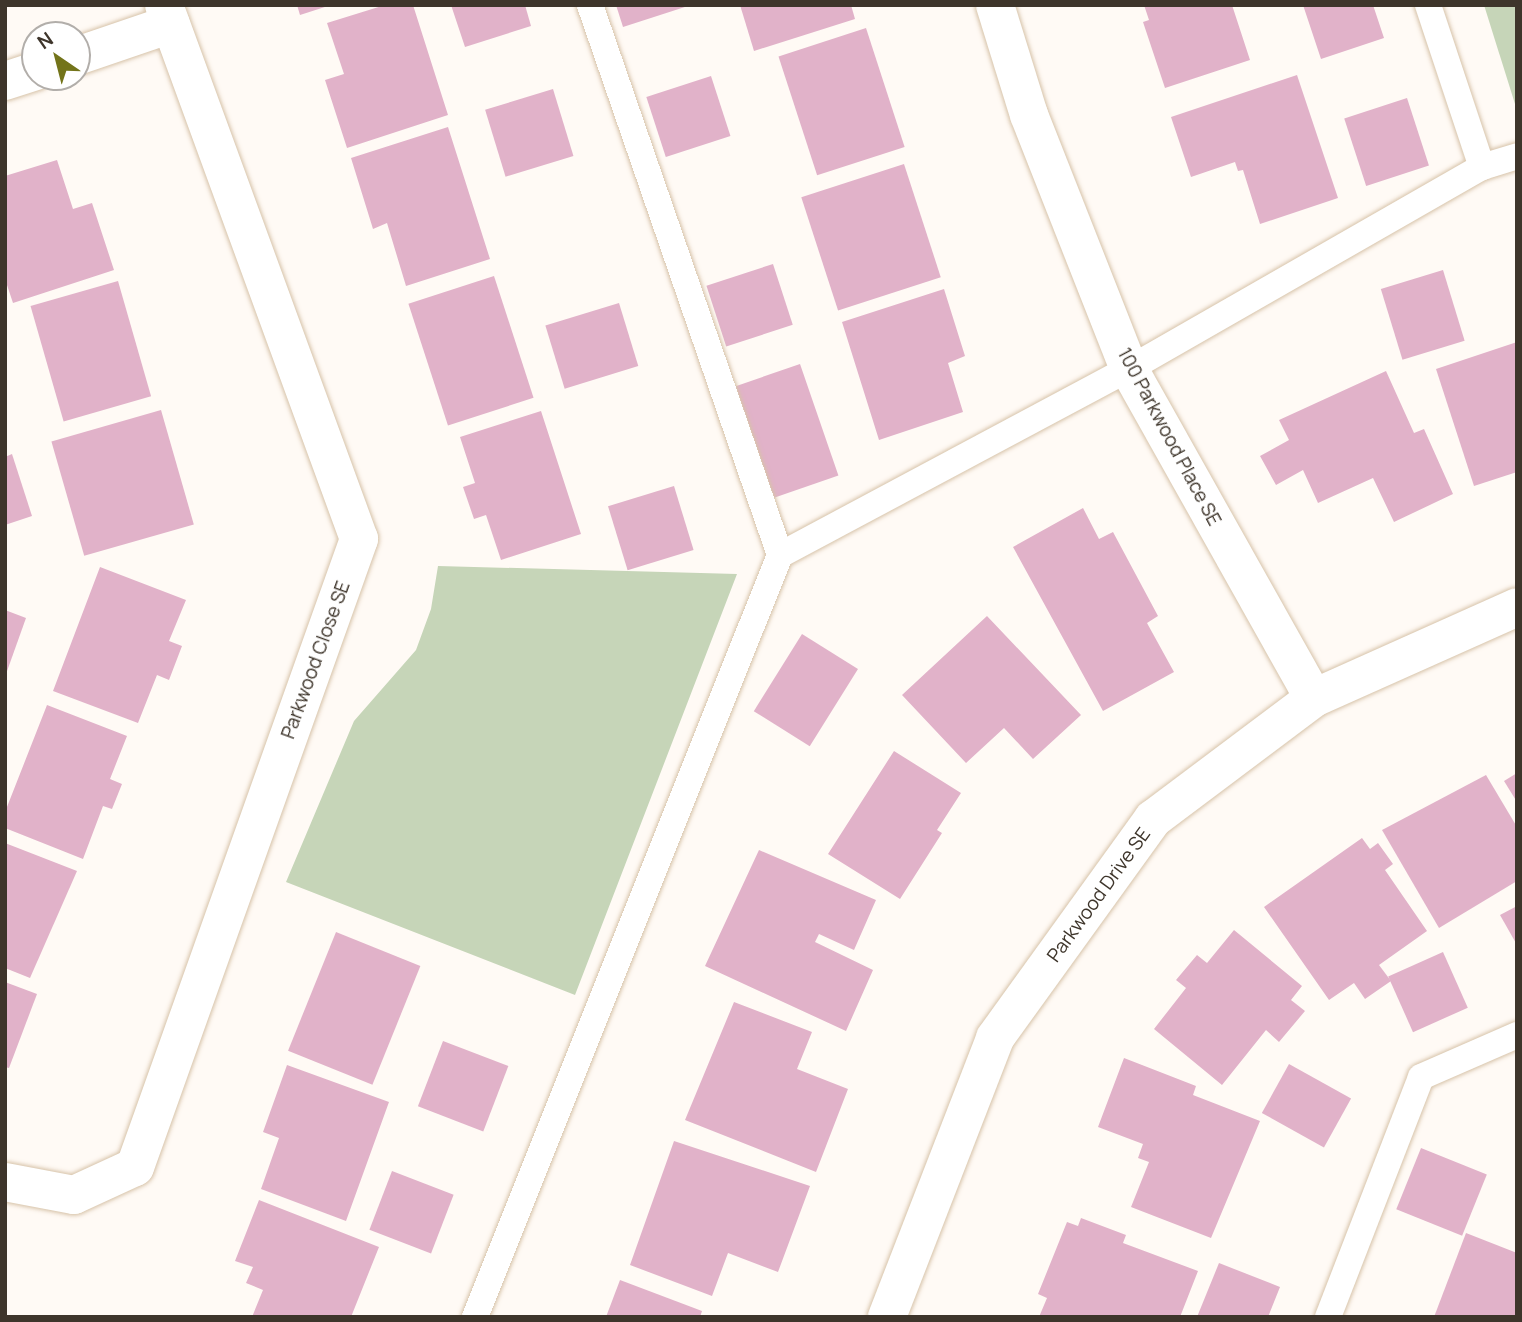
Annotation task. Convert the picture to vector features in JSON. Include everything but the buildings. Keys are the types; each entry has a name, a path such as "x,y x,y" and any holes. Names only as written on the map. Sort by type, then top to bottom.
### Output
{"street":[{"name":"100 Parkwood Place SE","path":"995,5 1029,115 1129,369 1314,698"},
{"name":"Parkwood Close SE","path":"5,1182 74,1195 135,1167 359,539 168,15 91,50"},
{"name":"Parkwood Drive SE","path":"887,1317 995,1038 1153,819 1314,698 1517,607"}],"lane":[{"path":"590,5 780,555"},
{"path":"1428,5 1482,167"},
{"path":"475,1317 780,555 1129,369 1482,167 1517,156"},
{"path":"1328,1317 1421,1077 1517,1035"}],"green space":[{"path":"1484,5 1517,5 1515,104"},
{"path":"438,566 737,574 575,995 286,882 354,721 416,650 431,609"}]}
